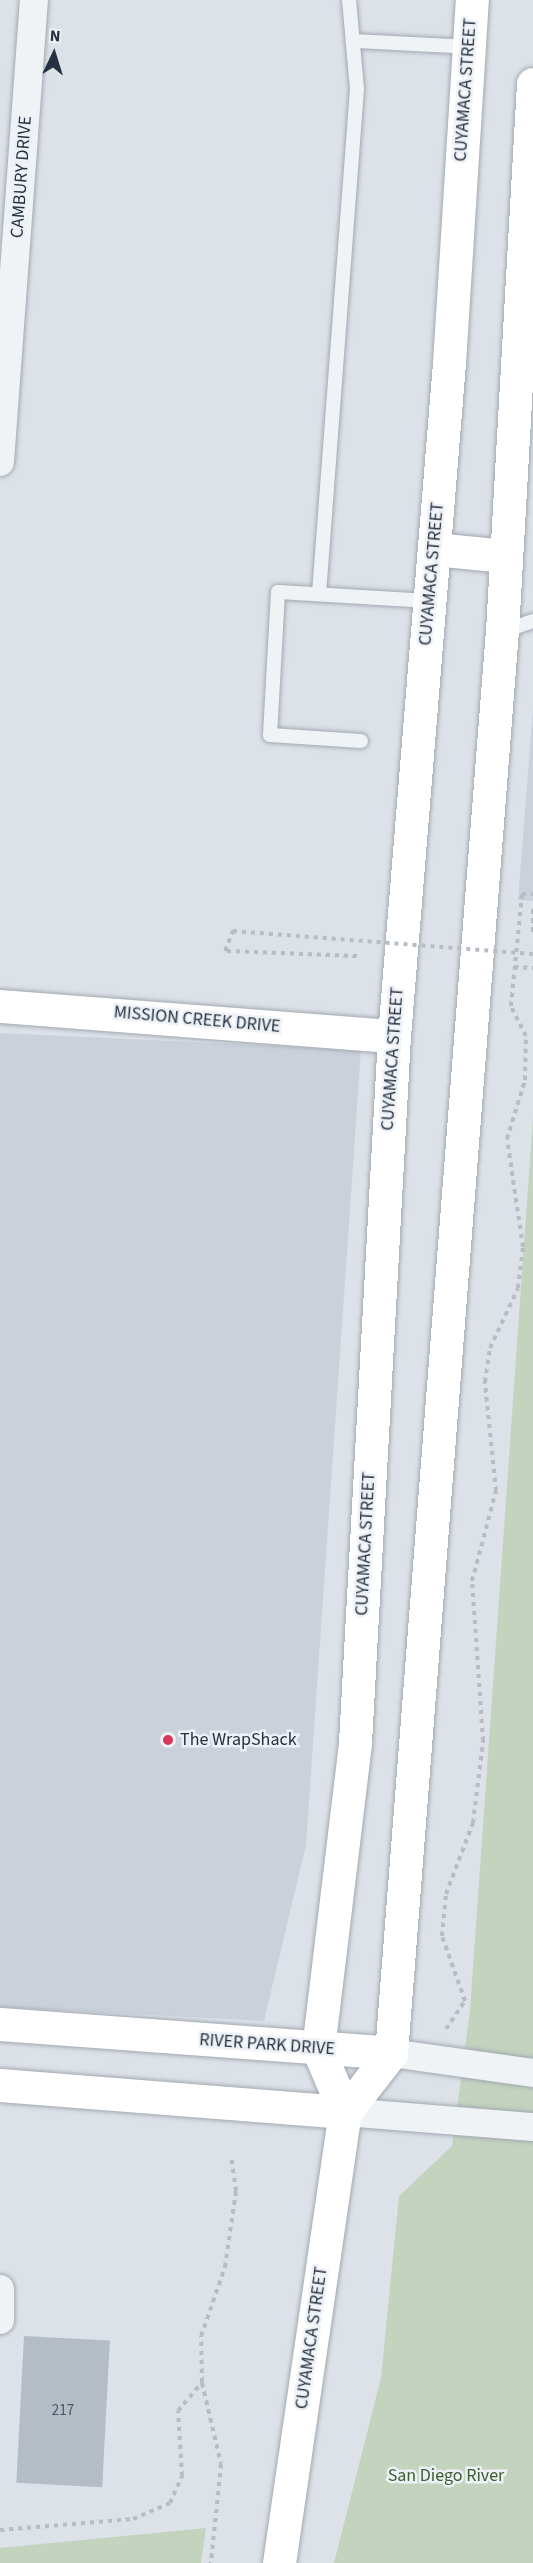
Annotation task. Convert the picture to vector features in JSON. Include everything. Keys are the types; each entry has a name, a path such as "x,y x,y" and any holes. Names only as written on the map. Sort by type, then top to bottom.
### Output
{"main road":[{"name":"CUYAMACA STREET","path":"318,2049 355,1742 394,1036 434,549 472,0"},
{"path":"391,2053 502,632 533,84"},
{"path":"434,549 506,556"},
{"name":"MISSION CREEK DRIVE","path":"0,1006 394,1036"},
{"name":"RIVER PARK DRIVE","path":"0,2024 391,2053"},
{"path":"0,2085 345,2112 318,2049"},
{"name":"CUYAMACA STREET","path":"279,2563 345,2112 391,2053"}],"street":[{"name":"CAMBURY DRIVE","path":"0,462 8,265 34,0"},
{"name":"RIVER PARK DRIVE","path":"391,2053 533,2073"},
{"path":"345,2112 533,2127"},
{"path":"0,2289 0,2320"}],"lane":[{"path":"319,594 357,88 356,41 349,0"},
{"path":"356,41 469,46"},
{"path":"361,741 270,735 278,592 430,602"},
{"path":"502,632 533,621"}],"path":[{"path":"443,2034 465,2001 442,1936 447,1894 472,1823 483,1741 472,1581 496,1491 485,1382 490,1348 518,1288 523,1247 507,1138 525,1080 526,1036 511,1006 522,894 533,894"},
{"path":"532,933 533,909"},
{"path":"357,956 225,951 232,931 533,954"},
{"path":"514,967 533,968"},
{"path":"211,2563 218,2515 221,2464 202,2382 201,2336 225,2267 236,2191 231,2156"},
{"path":"0,2530 133,2519 170,2503 182,2476 178,2411 202,2382"}],"shaded area":[{"path":"533,710 533,901 518,900"},
{"path":"0,1033 361,1050 306,1845 264,2021 0,2007"}],"green space":[{"name":"San Diego River","path":"533,1117 533,2563 334,2563 381,2378 399,2196 452,2146 470,2010"},
{"path":"206,2528 201,2563 0,2563 0,2548"}],"building":[{"path":"24,2336 110,2341 102,2487 16,2483"}],"place":[{"name":"The WrapShack","path":"168,1740"}]}
